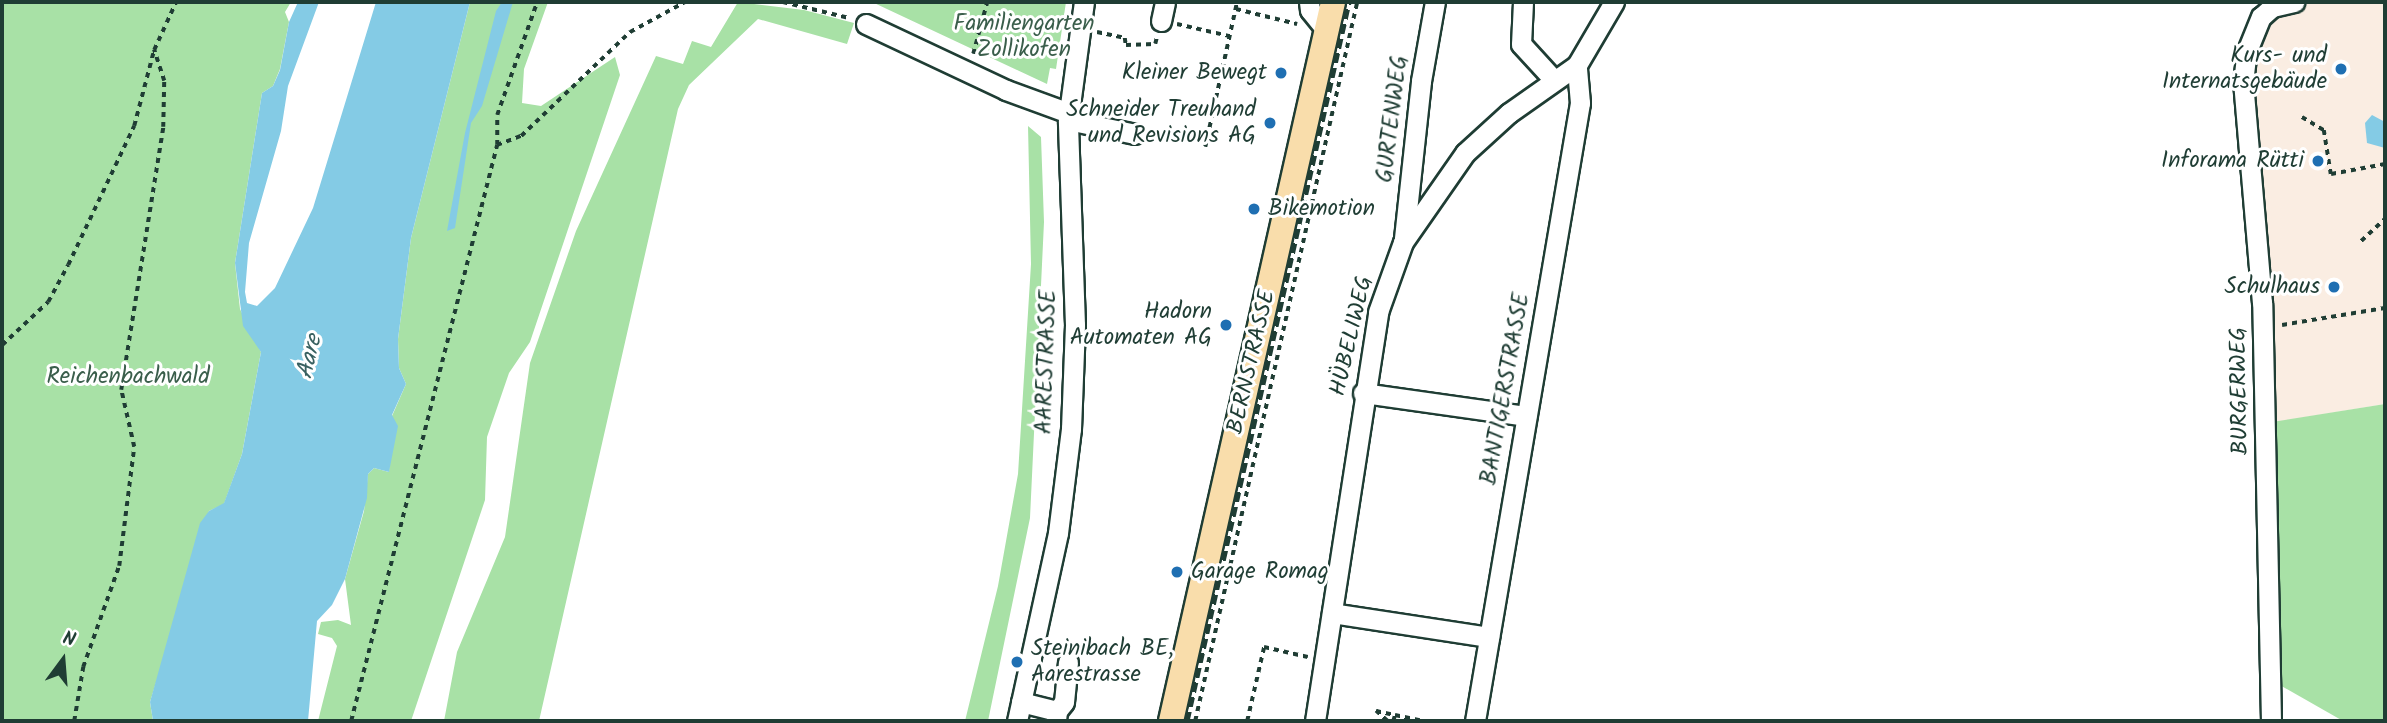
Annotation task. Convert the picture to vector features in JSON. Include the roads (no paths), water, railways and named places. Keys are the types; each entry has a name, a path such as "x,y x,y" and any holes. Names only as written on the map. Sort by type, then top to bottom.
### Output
{"main road":[{"name":"BERNSTRASSE","path":"1171,721 1333,2"}],"street":[{"name":"AARESTRASSE","path":"1019,712 1058,533 1071,429 1075,325 1068,116 1084,2"},
{"path":"1309,2 1310,10 1327,30"},
{"name":"GURTENWEG","path":"1403,242 1435,2"},
{"path":"1523,2 1521,44 1554,80"},
{"name":"HÜBELIWEG","path":"1315,721 1363,393 1378,312 1403,242 1465,153 1554,80 1577,65 1614,2"},
{"name":"BURGERWEG","path":"2271,721 2262,303 2243,82 2247,51 2261,17 2272,7 2294,2"},
{"path":"866,23 1068,116 1135,134"},
{"name":"BANTIGERSTRASSE","path":"1475,721 1580,103 1577,65"},
{"path":"1363,393 1526,416"},
{"path":"1332,612 1489,637"},
{"path":"1019,712 1056,716 1065,702 1068,662"}],"water":[{"name":"Aare","path":"298,2 319,2 288,86 281,131 249,243 245,292 247,303 257,306 275,288 313,208 376,2 470,2 411,238 398,339 399,368 406,384 392,415 398,426 389,472 374,468 368,474 367,498 345,579 332,605 317,621 308,721 153,721 150,702 200,523 209,511 224,503 242,454 261,352 243,326 235,263 262,93 273,86 280,70 289,22"},
{"path":"502,2 513,2 482,106 471,123 455,228 447,231 465,133 496,11"},
{"path":"2372,115 2385,122 2385,148 2367,143 2365,123"}],"railway":[{"path":"1187,721 1349,2"}],"place":[{"name":"Kurs- und Internatsgebäude","path":"2341,69"},
{"name":"Kleiner Bewegt","path":"1281,73"},
{"name":"Schneider Treuhand und Revisions AG","path":"1270,123"},
{"name":"Inforama Rütti","path":"2318,161"},
{"name":"Bikemotion","path":"1254,209"},
{"name":"Schulhaus","path":"2334,287"},
{"name":"Hadorn Automaten AG","path":"1226,325"},
{"name":"Garage Romag","path":"1177,572"},
{"name":"Steinibach BE, Aarestrasse","path":"1017,662"}],"park label":[{"name":"Familiengarten Zollikofen","path":"1024,37"},
{"name":"Reichenbachwald","path":"128,377"}]}
